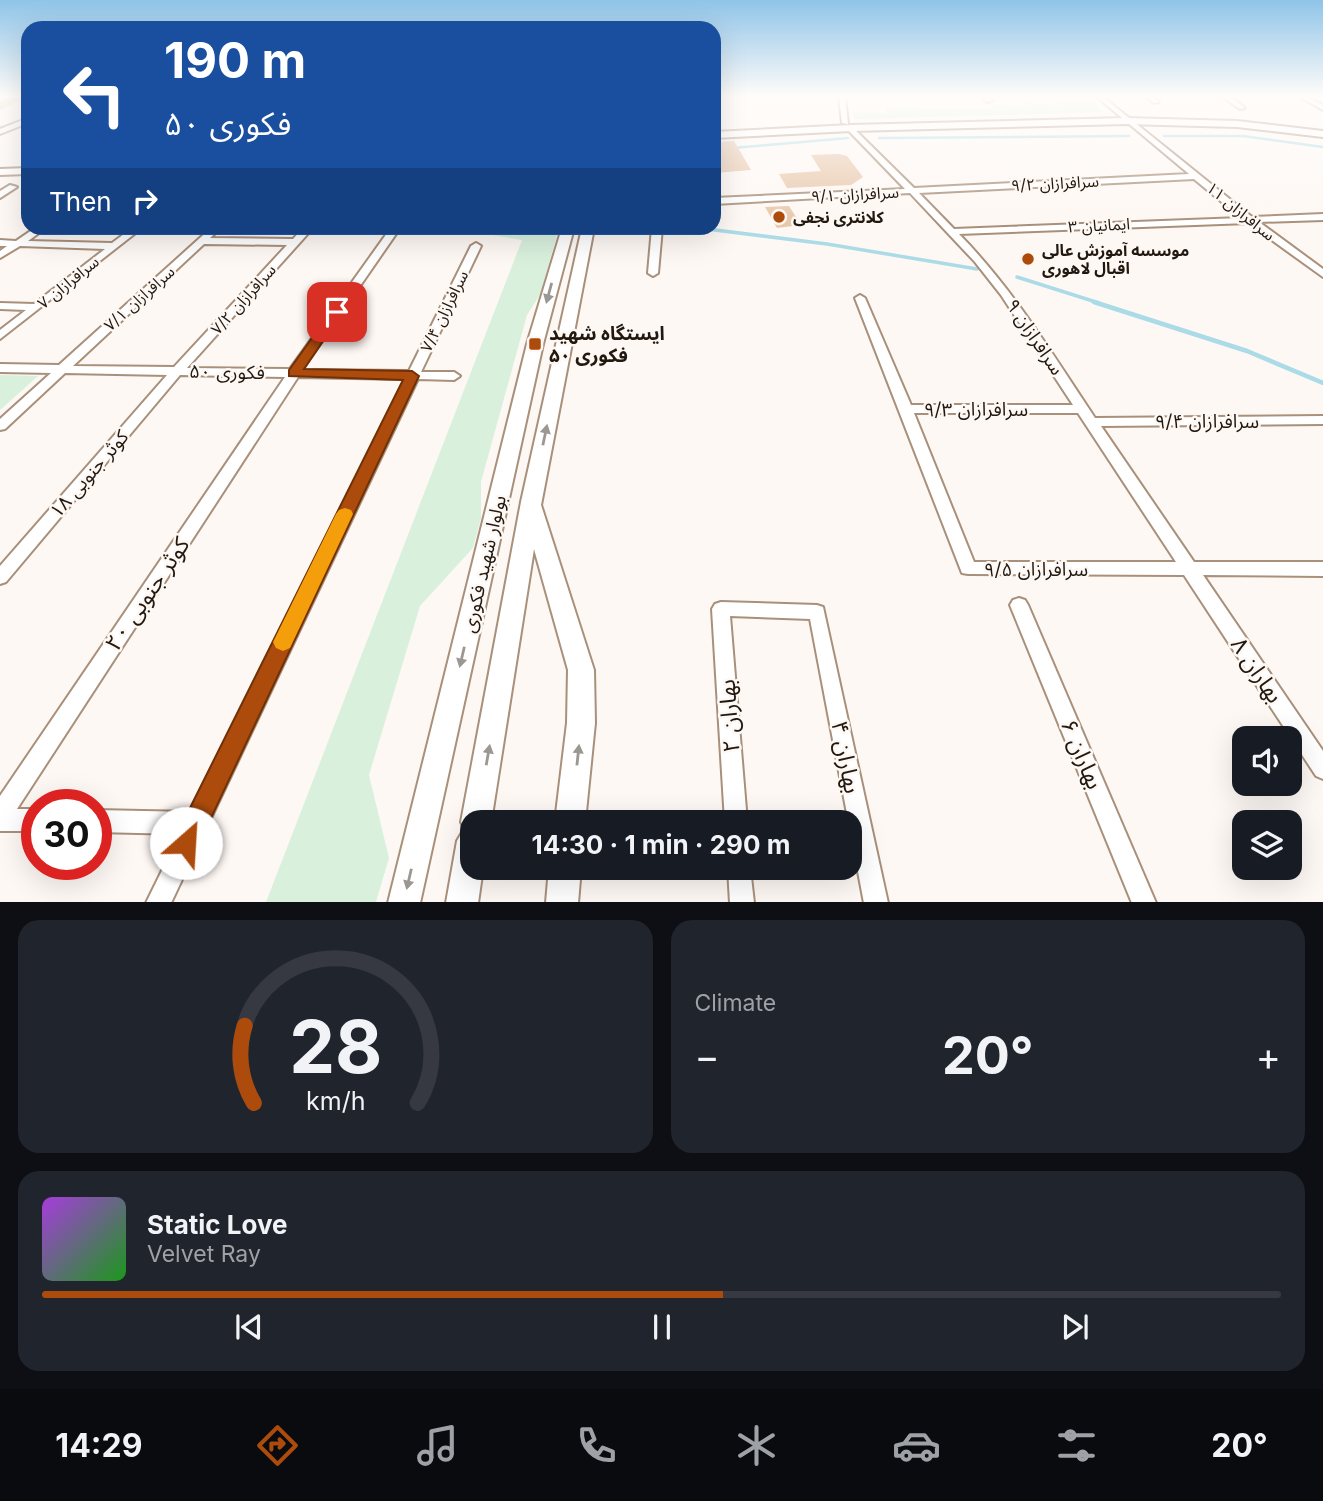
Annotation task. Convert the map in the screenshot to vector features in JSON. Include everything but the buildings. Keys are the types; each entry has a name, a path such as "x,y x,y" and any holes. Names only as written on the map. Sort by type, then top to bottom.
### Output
{"main road":[{"path":"0,166 21,165"},
{"path":"0,172 21,171"},
{"name":"بولوار شهید فکوری","path":"404,902 535,344 566,235"},
{"name":"بولوار شهید فکوری","path":"478,810 531,502 587,235"},
{"path":"531,502 581,670 581,723 571,810"},
{"path":"462,902 466,880"},
{"path":"562,902 564,880"}],"street":[{"name":"سرافرازان ۹","path":"862,139 1005,293 1190,570"},
{"name":"سرافرازان ۱۱","path":"1150,139 1247,218 1323,274"},
{"name":"سرافرازان ۹/۲","path":"911,191 1198,176"},
{"path":"0,195 13,187"},
{"name":"سرافرازان ۹/۱","path":"721,201 911,191"},
{"name":"ایمانیان ۳","path":"951,232 1323,216"},
{"path":"0,255 30,235"},
{"name":"سرافرازان ۷","path":"0,336 127,235"},
{"name":"سرافرازان ۷/۱","path":"0,425 208,235"},
{"name":"سرافرازان ۷/۲","path":"177,371 302,235"},
{"name":"کوثر جنوبی ۲۰","path":"0,817 294,373 390,235"},
{"path":"653,273 656,235"},
{"path":"201,241 295,242"},
{"path":"0,243 113,246"},
{"name":"سرافرازان ۷/۴","path":"158,902 476,246"},
{"name":"سرافرازان ۹/۳","path":"860,298 906,410 1083,409"},
{"path":"0,306 37,307"},
{"name":"فکوری ۵۰","path":"0,368 454,376"},
{"name":"کوثر جنوبی ۱۸","path":"0,577 177,371"},
{"name":"سرافرازان ۹/۵","path":"906,410 968,568 1190,570"},
{"name":"سرافرازان ۹/۴","path":"1091,422 1323,420"},
{"path":"1190,570 1323,569"},
{"name":"بهاران ۸","path":"1190,570 1323,769"},
{"name":"بهاران ۶","path":"1019,606 1144,902"},
{"name":"بهاران ۲","path":"735,810 721,609 817,612"},
{"name":"بهاران ۴","path":"817,612 876,902"},
{"path":"0,817 21,819"},
{"path":"112,821 196,823"},
{"path":"740,880 742,902"}],"green space":[{"path":"492,235 557,235 540,295 527,315 481,482 481,518 473,548 420,606 369,775 389,858 376,902 266,902 522,240"},
{"path":"0,375 38,376 0,410"}],"waterway":[{"path":"733,148 835,139"},
{"path":"1265,139 1323,147"},
{"path":"721,231 827,244 977,269"},
{"path":"1017,277 1099,303"},
{"path":"1094,302 1247,351 1323,383"}],"slow traffic":[{"path":"283,642 345,514"}],"place":[{"name":"کلانتری نجفی","path":"779,217"},
{"name":"موسسه آموزش عالی اقبال لاهوری","path":"1028,259"},
{"name":"ایستگاه شهید فکوری ۵۰","path":"535,344"}],"route":[{"path":"186,843 412,376 294,373 337,312"}]}
